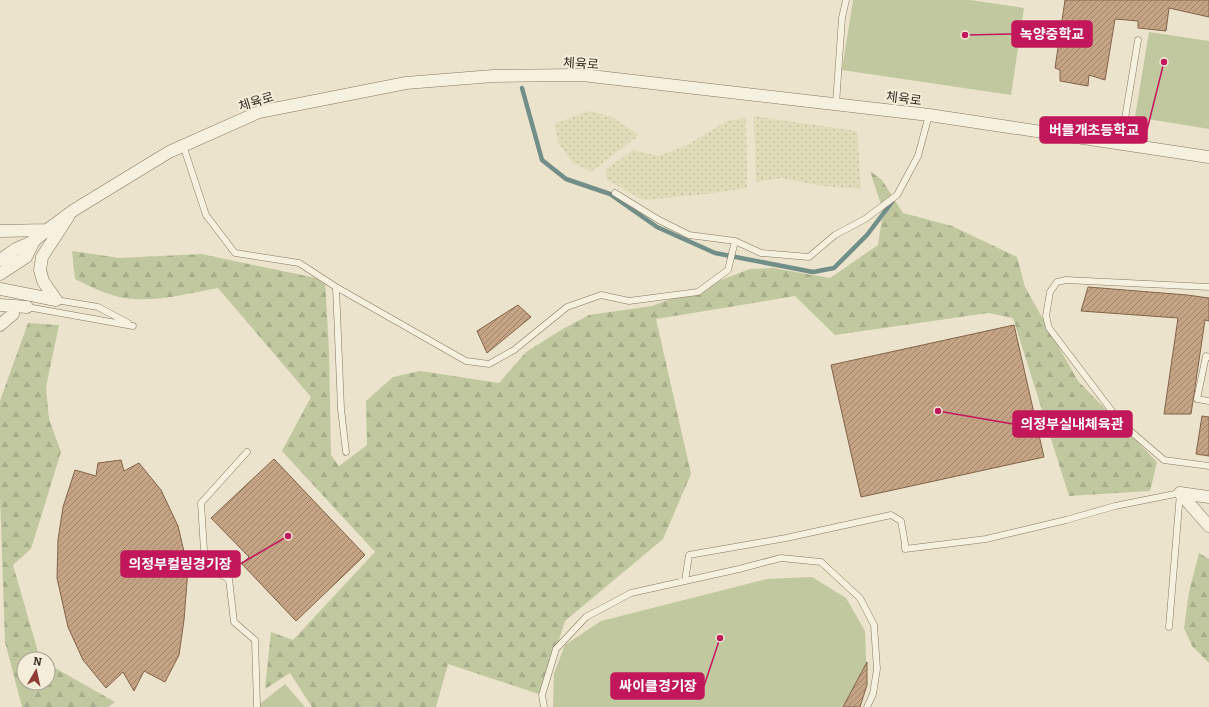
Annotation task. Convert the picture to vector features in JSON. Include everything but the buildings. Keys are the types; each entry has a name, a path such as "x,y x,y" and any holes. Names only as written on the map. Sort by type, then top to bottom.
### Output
{"street":[{"name":"체육로","path":"0,274 26,257 34,241 74,210 166,154 184,145 259,112 406,83 493,76 582,75 929,115 1209,156"},
{"path":"56,300 43,281 40,270 42,257 66,219 74,210"},
{"path":"0,231 47,230"},
{"path":"0,260 16,249 34,241"},
{"path":"0,289 56,300"},
{"path":"0,305 27,306"},
{"path":"0,325 13,314"},
{"path":"1180,493 1209,497"},
{"path":"1180,493 1209,526"}],"lane":[{"path":"836,104 842,18 846,0"},
{"path":"1121,143 1138,40"},
{"path":"615,193 659,220 689,235 734,244 761,253 809,257 835,235 866,219 897,194 918,156 929,115"},
{"path":"184,145 206,215 235,253 298,263 336,288 466,361 489,364 514,350 568,307 601,295 629,301 698,292 728,270 734,244"},
{"path":"1209,287 1066,280 1057,282 1050,292 1046,316 1049,328 1121,423 1164,460 1209,466"},
{"path":"336,288 341,409 346,452"},
{"path":"13,314 27,306 133,326 98,307 56,300"},
{"path":"1209,357 1206,356 1197,399 1209,401"},
{"path":"247,452 201,503 205,566 230,579 234,622 255,640 257,706"},
{"path":"685,581 689,555 786,538 891,515 901,521 905,549 986,538 1066,520 1115,506 1180,493 1169,627"},
{"path":"544,707 542,695 556,649 586,617 631,593 781,558 821,562 860,598 874,625 877,669 873,694 867,707"}],"shaded area":[{"path":"589,111 612,117 639,135 591,172 573,163 559,144 554,124"},
{"path":"754,116 857,131 861,189 822,186 782,178 756,182"},
{"path":"746,118 747,188 707,194 643,200 607,180 606,169 633,150 659,156 689,144 727,121"}],"green space":[{"path":"853,0 970,0 1024,8 1011,95 842,70"},
{"path":"1149,32 1209,41 1209,129 1135,117"},
{"path":"870,171 882,180 903,213 952,226 1017,257 1025,287 1078,381 1157,462 1150,491 1069,496 1013,318 988,313 835,335 795,296 656,319 691,474 663,539 565,621 542,695 448,664 436,707 312,707 290,673 265,689 271,632 293,640 375,552 282,451 311,397 218,288 165,298 133,299 111,295 75,279 72,251 120,258 201,254 325,280 329,351 331,455 339,466 367,445 366,401 393,377 420,371 499,383 526,352 561,330 589,315 652,306 750,269 773,268 830,278 878,245 883,211"},
{"path":"28,323 59,325 46,387 49,419 61,452 31,549 13,565 38,651 16,651 16,684 5,642 0,494 0,401"},
{"path":"1199,553 1209,559 1209,663 1192,646 1184,628 1189,592"},
{"path":"812,577 846,598 865,631 867,685 860,707 553,707 554,673 565,645 601,621 767,579"},
{"path":"56,669 115,702 108,707 22,707 18,691 56,691"},
{"path":"285,684 305,707 256,707"}],"waterway":[{"path":"522,88 542,160 566,179 610,194 657,227 715,253 813,272 834,268 867,235 892,202"}],"place":[{"name":"녹양중학교","path":"965,35"},
{"name":"버들개초등학교","path":"1164,62"},
{"name":"의정부실내체육관","path":"938,411"},
{"name":"의정부컬링경기장","path":"288,536"},
{"name":"싸이클경기장","path":"720,638"}]}
